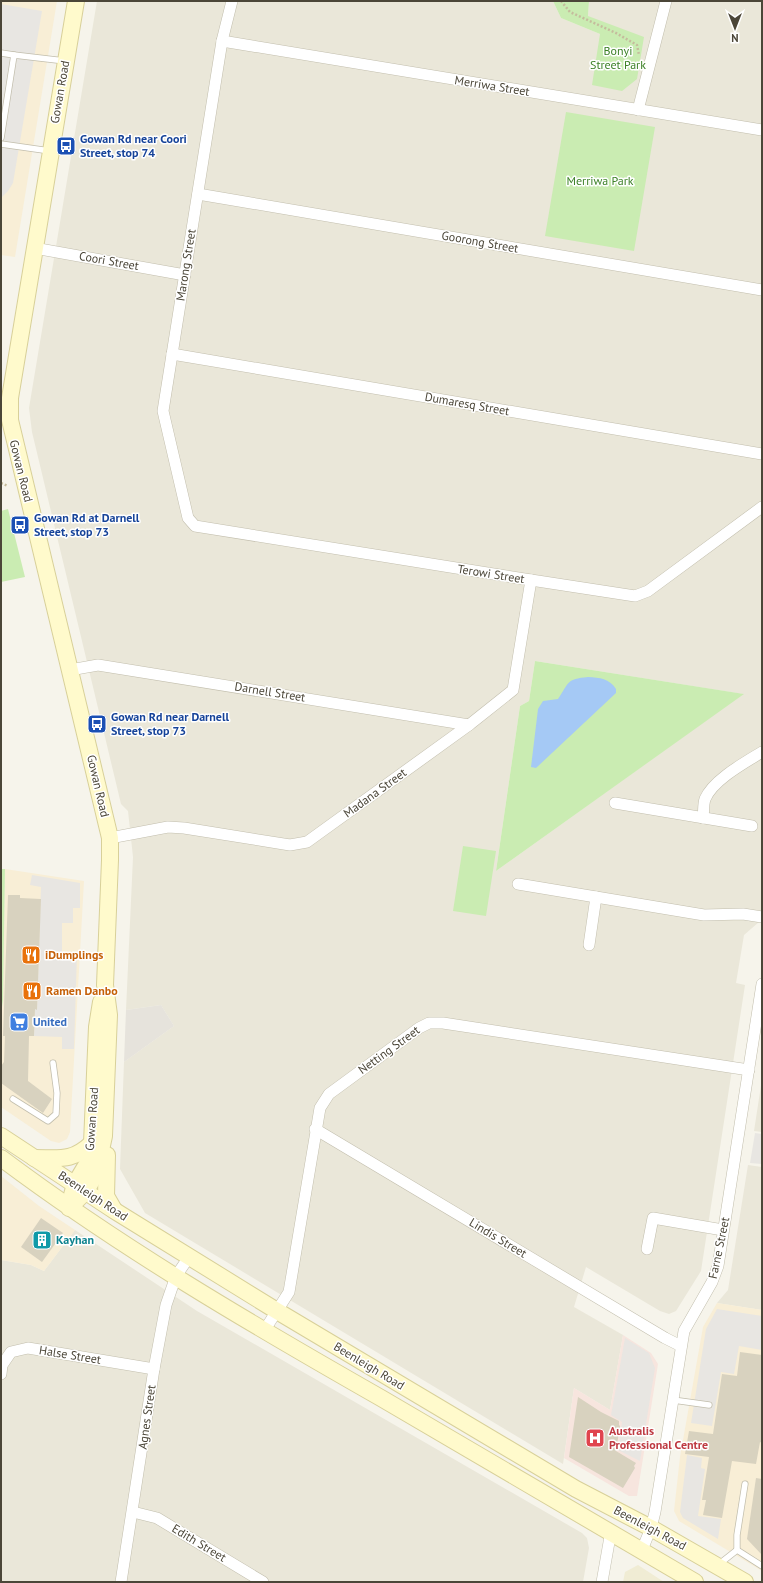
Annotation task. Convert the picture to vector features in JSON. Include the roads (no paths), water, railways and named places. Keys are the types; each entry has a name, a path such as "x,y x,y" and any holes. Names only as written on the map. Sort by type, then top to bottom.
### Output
{"main road":[{"name":"Gowan Road","path":"69,1208 80,1187 98,1166 98,1140 109,1015 105,985 110,838 10,420 10,398 76,1"},
{"name":"Beenleigh Road","path":"1,1136 115,1211 277,1311 576,1489 651,1528 746,1582"},
{"path":"34,1158 72,1158 98,1140 108,1152 106,1196 115,1211"},
{"name":"Beenleigh Road","path":"1,1158 69,1208 264,1331 611,1531 695,1582"}],"street":[{"name":"Marong Street","path":"194,526 188,518 163,411 222,41 232,1"},
{"path":"638,110 666,1"},
{"name":"Merriwa Street","path":"222,41 762,130"},
{"name":"Goorong Street","path":"198,194 762,290"},
{"name":"Coori Street","path":"34,248 185,275"},
{"name":"Dumaresq Street","path":"172,354 762,454"},
{"name":"Terowi Street","path":"194,526 634,596 648,591 762,507"},
{"name":"Madana Street","path":"110,838 173,827 290,845 307,842 469,725 513,690 531,580"},
{"name":"Darnell Street","path":"70,670 98,664 469,725"},
{"path":"703,818 705,800 713,787 740,765 762,752"},
{"path":"615,803 752,826"},
{"path":"518,884 704,915 743,914 762,916"},
{"path":"589,945 596,897"},
{"name":"Farne Street","path":"642,1550 651,1528 684,1331 712,1282 718,1266 762,984"},
{"name":"Netting Street","path":"264,1331 289,1292 315,1129 320,1108 329,1094 419,1028 429,1023 443,1023 749,1070"},
{"name":"Lindis Street","path":"315,1129 658,1334 681,1346"},
{"path":"647,1249 653,1218 723,1230"},
{"name":"Agnes Street","path":"121,1582 154,1369 166,1305 176,1276 189,1256"},
{"name":"Halse Street","path":"1,1374 2,1365 11,1352 28,1348 154,1369"},
{"name":"Edith Street","path":"133,1512 157,1518 263,1582"},
{"path":"602,1582 611,1531"}],"lane":[{"path":"1,53 65,61"},
{"path":"1,138 14,55"},
{"path":"1,144 50,151"},
{"path":"13,1099 48,1121 56,1114 57,1093 53,1063"},
{"path":"673,1400 709,1405"},
{"path":"737,1550 737,1535 745,1484"},
{"path":"718,1565 737,1550"},
{"path":"737,1550 762,1566"}],"water":[{"path":"588,677 600,678 607,681 616,689 616,693 536,768 531,767 538,709 543,701 558,699 569,683 576,679"}],"place":[{"name":"Gowan Rd near Coori Street, stop 74","path":"66,146"},
{"name":"Gowan Rd at Darnell Street, stop 73","path":"20,525"},
{"name":"Gowan Rd near Darnell Street, stop 73","path":"97,724"},
{"name":"iDumplings","path":"31,955"},
{"name":"Ramen Danbo","path":"32,991"},
{"name":"United","path":"19,1022"},
{"name":"Kayhan","path":"42,1240"},
{"name":"Australis Professional Centre","path":"595,1438"}],"park label":[{"name":"Bonyi Street Park","path":"618,58"},
{"name":"Merriwa Park","path":"600,181"}]}
